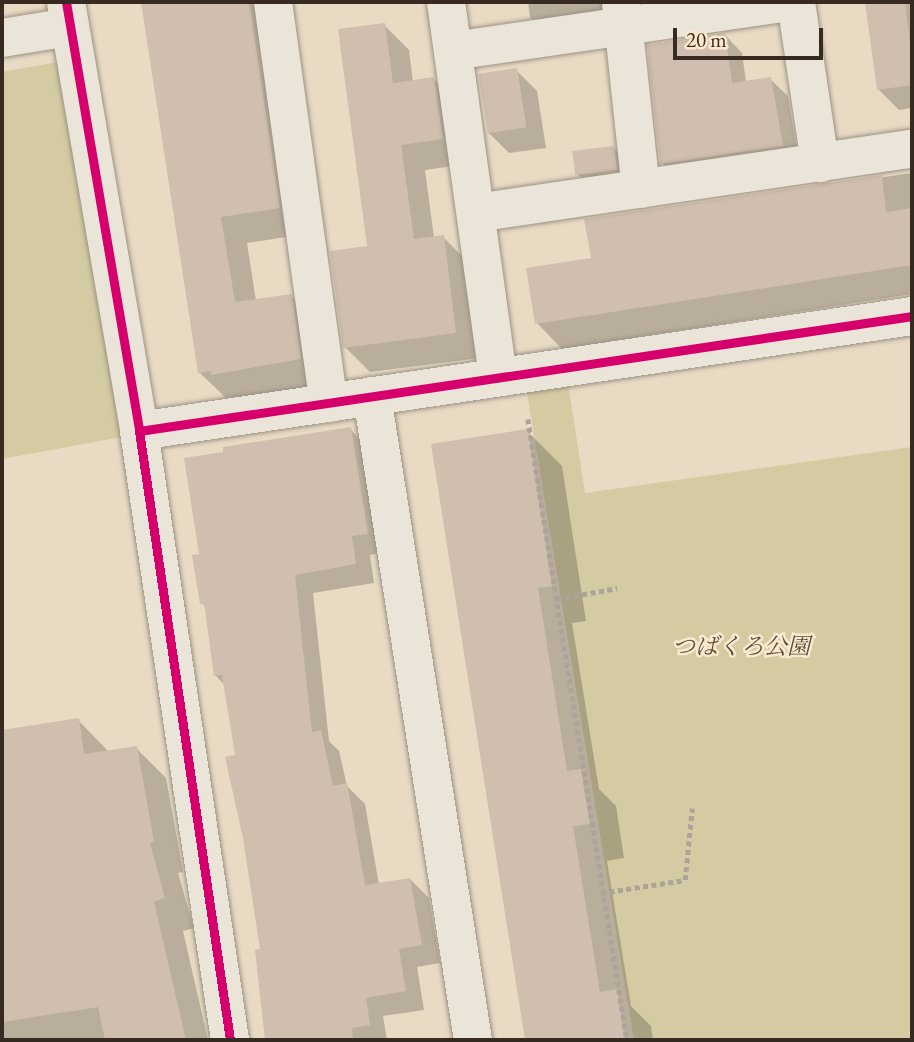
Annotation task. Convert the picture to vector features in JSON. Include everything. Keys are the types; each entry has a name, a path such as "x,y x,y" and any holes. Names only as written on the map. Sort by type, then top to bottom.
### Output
{"street":[{"path":"273,2 329,403"},
{"path":"446,2 476,213 509,376"},
{"path":"453,51 622,14 789,2"},
{"path":"796,2 820,163"},
{"path":"622,14 642,189"},
{"path":"2,38 68,15 139,431 230,1040"},
{"path":"476,213 912,149"},
{"path":"139,431 912,316"},
{"path":"372,396 473,1040"}],"path":[{"path":"509,376 556,599 626,1040"},
{"path":"556,599 617,588"},
{"path":"601,893 685,880 691,808"}],"green space":[{"path":"69,60 132,435 2,459 2,72"},
{"name":"つばくろ公園","path":"567,377 585,493 912,447 912,1040 634,1040 525,381"}],"building":[{"path":"141,2 249,2 280,208 221,217 235,302 292,294 301,359 211,375 211,371 198,373"},
{"path":"865,2 905,2 912,58 912,85 877,90"},
{"path":"385,23 393,83 434,77 443,139 401,145 414,239 444,235 456,333 343,348 330,251 367,246 338,29"},
{"path":"725,33 732,83 771,77 783,146 660,164 647,45"},
{"path":"517,68 526,127 488,133 478,74"},
{"path":"614,146 617,170 575,175 572,151"},
{"path":"882,175 886,212 912,208 912,265 535,324 526,268 591,258 584,219"},
{"path":"351,427 368,534 352,536 356,564 295,575 312,732 321,730 333,786 347,783 365,885 410,878 422,945 399,949 406,991 366,998 370,1025 352,1028 353,1040 265,1040 255,950 260,949 243,838 225,757 235,755 222,675 214,676 204,603 200,604 192,555 199,554 184,458 223,452 223,447"},
{"path":"528,429 552,586 538,588 567,771 581,769 590,824 573,826 600,992 617,989 625,1040 525,1040 431,444"},
{"path":"79,718 84,754 137,746 154,842 150,843 165,898 154,902 186,1040 105,1040 98,1007 2,1022 2,730"}],"cycle path":[{"path":"66,2 139,431 230,1040"},
{"path":"139,431 912,316"}]}
